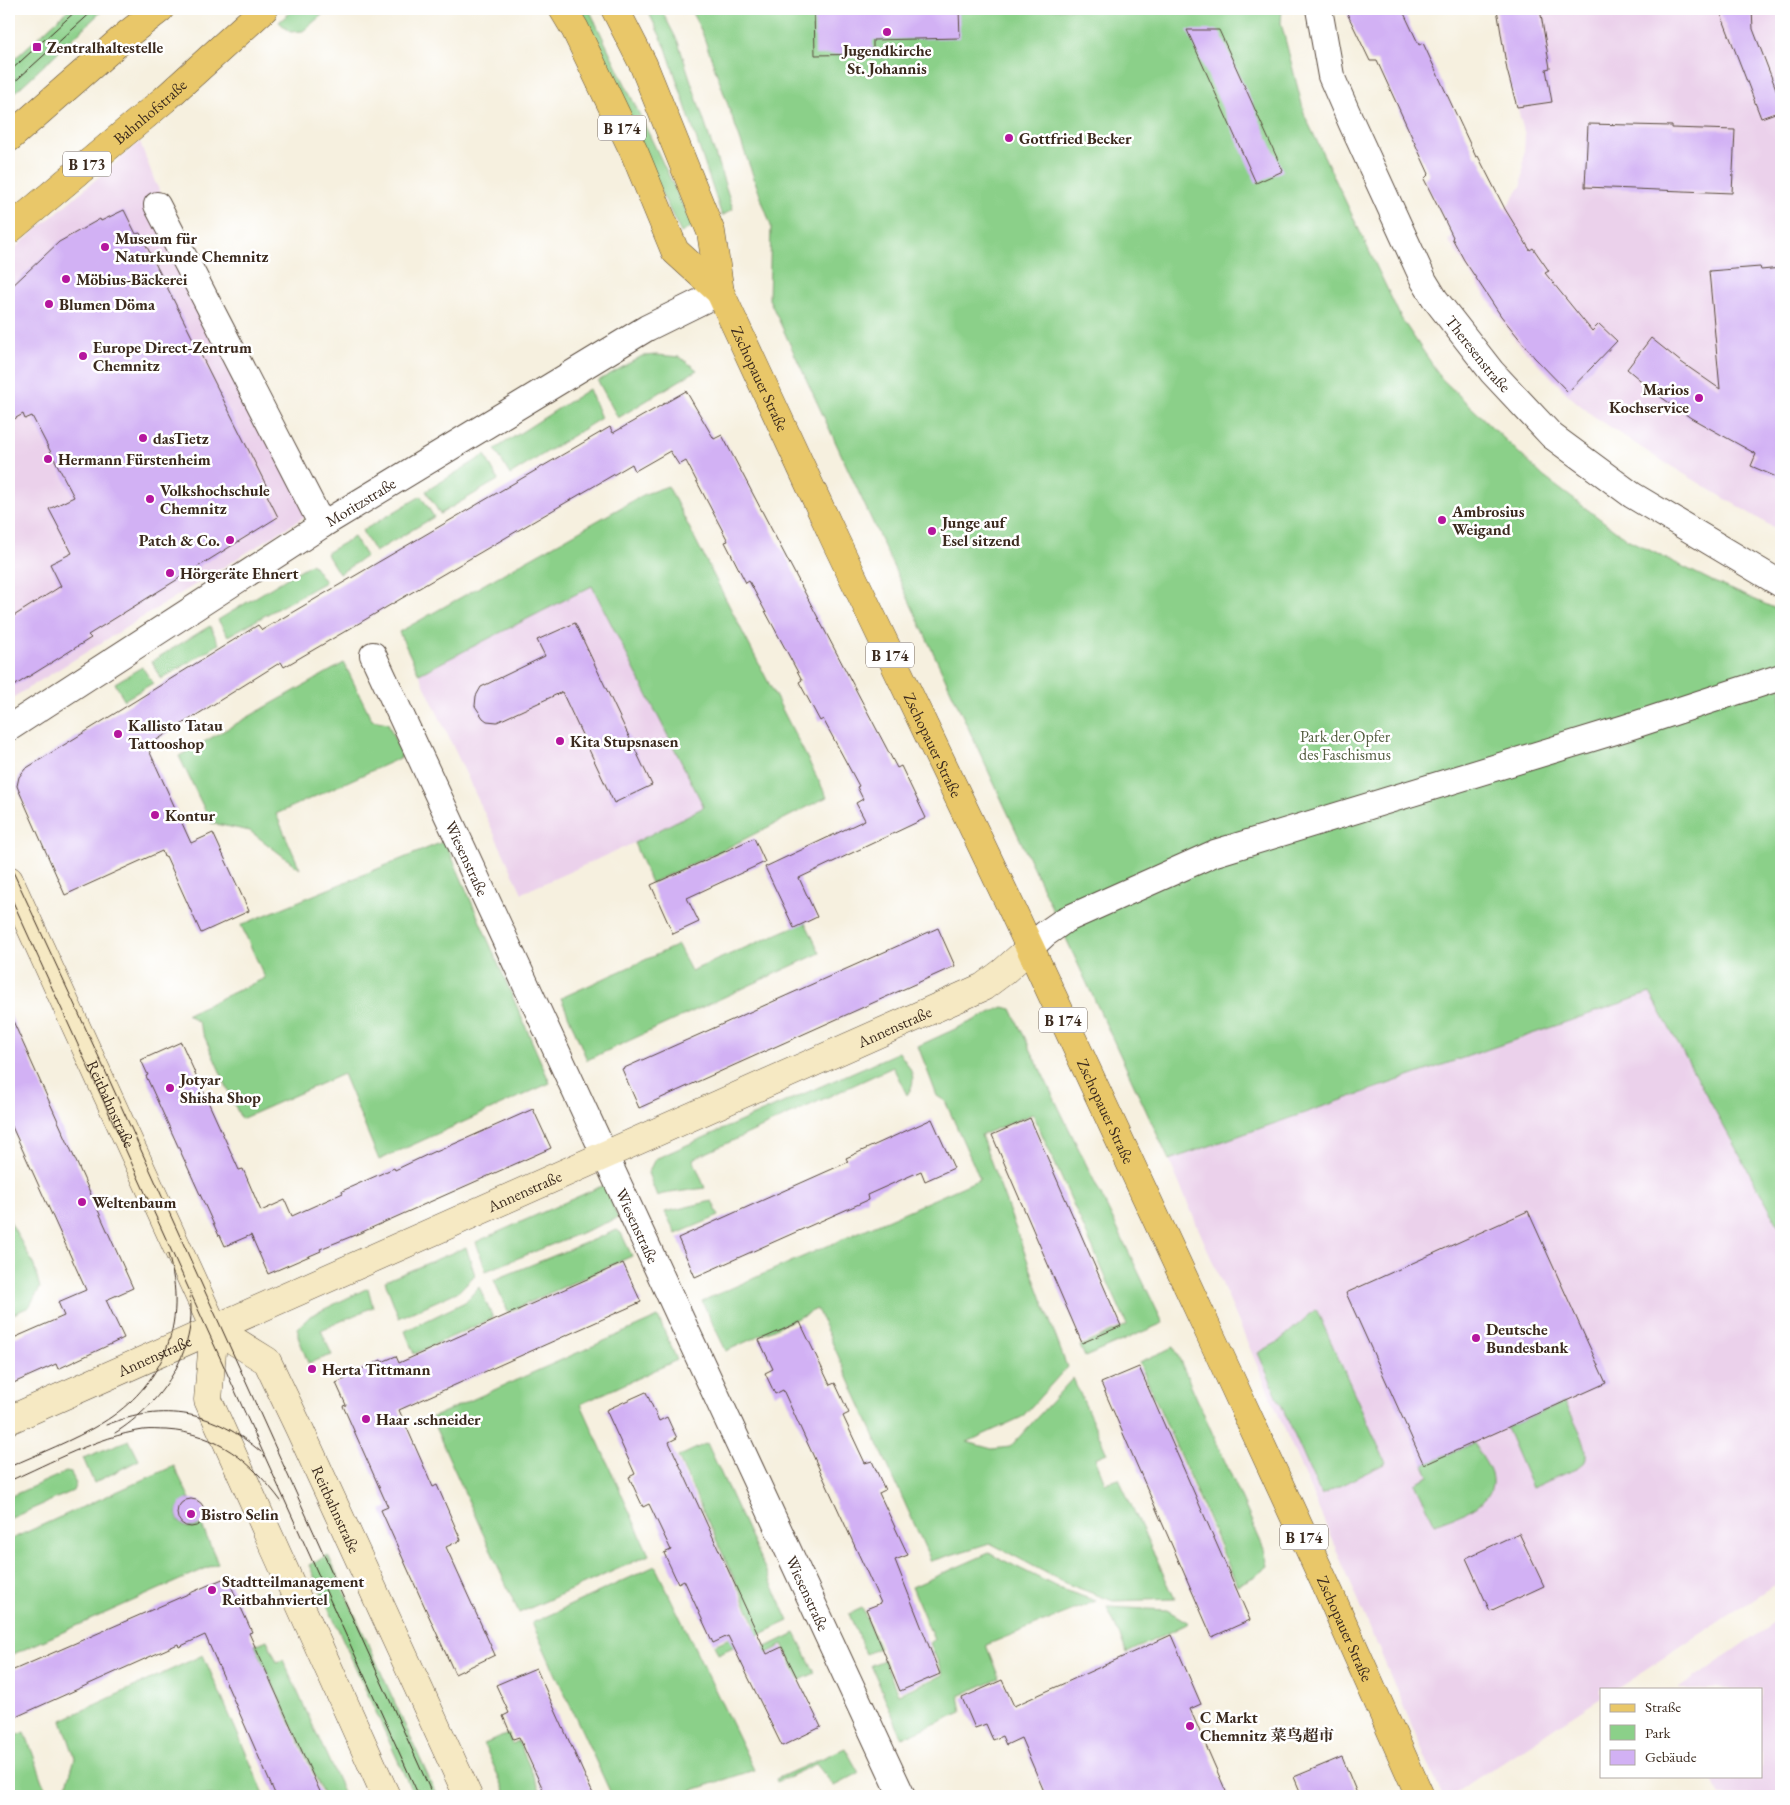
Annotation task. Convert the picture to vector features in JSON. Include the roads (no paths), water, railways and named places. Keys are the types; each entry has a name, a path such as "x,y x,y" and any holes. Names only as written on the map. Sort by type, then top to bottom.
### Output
{"main road":[{"path":"9,138 129,33 160,9"},
{"name":"Bahnhofstraße","path":"9,230 165,99 264,9"},
{"name":"Zschopauer Straße","path":"563,9 575,29 635,154 675,251 720,292"},
{"name":"Zschopauer Straße","path":"615,9 642,64 711,232 720,292 840,551 1030,948 1330,1594 1420,1796"}],"street":[{"name":"Theresenstraße","path":"1320,9 1332,76 1424,281 1434,298 1492,372 1552,436 1632,495 1781,584"},
{"path":"157,205 322,525"},
{"name":"Moritzstraße","path":"9,728 322,525 647,328 720,292"},
{"name":"Wiesenstraße","path":"373,655 902,1796"},
{"path":"1030,948 1045,934 1065,920 1215,853 1616,730 1781,677"},
{"name":"Reitbahnstraße","path":"9,880 214,1328 208,1400 386,1796"},
{"name":"Annenstraße","path":"9,1420 983,987 1030,948"},
{"name":"Reitbahnstraße","path":"214,1328 266,1361 300,1428 468,1796"}],"tram line":[{"path":"9,72 78,9"},
{"path":"9,87 95,9"},
{"path":"9,863 103,1066 433,1796"},
{"path":"9,893 419,1796"},
{"path":"9,1467 68,1441 102,1423 123,1408 141,1391 155,1371 166,1350 172,1328 175,1304 174,1280 168,1254"},
{"path":"115,1433 147,1408 161,1392 182,1357 191,1317 190,1296"},
{"path":"106,1425 148,1414 188,1414 207,1419 225,1427 261,1452"},
{"path":"9,1481 109,1438 143,1430 166,1430 184,1432 201,1437 232,1452 258,1474 281,1501"}],"place":[{"name":"Jugendkirche St. Johannis","path":"887,32"},
{"name":"Zentralhaltestelle","path":"37,47"},
{"name":"Gottfried Becker","path":"1009,138"},
{"name":"Museum für Naturkunde Chemnitz","path":"105,247"},
{"name":"Möbius-Bäckerei","path":"66,279"},
{"name":"Blumen Döma","path":"49,304"},
{"name":"Europe Direct-Zentrum Chemnitz","path":"83,356"},
{"name":"Marios Kochservice","path":"1699,398"},
{"name":"dasTietz","path":"143,438"},
{"name":"Hermann Fürstenheim","path":"48,459"},
{"name":"Volkshochschule Chemnitz","path":"150,499"},
{"name":"Ambrosius Weigand","path":"1442,520"},
{"name":"Junge auf Esel sitzend","path":"932,531"},
{"name":"Patch & Co.","path":"230,540"},
{"name":"Hörgeräte Ehnert","path":"170,573"},
{"name":"Kallisto Tatau Tattooshop","path":"118,734"},
{"name":"Kita Stupsnasen","path":"560,741"},
{"name":"Kontur","path":"155,815"},
{"name":"Jotyar Shisha Shop","path":"170,1088"},
{"name":"Weltenbaum","path":"82,1202"},
{"name":"Deutsche Bundesbank","path":"1476,1338"},
{"name":"Herta Tittmann","path":"312,1369"},
{"name":"Haar .schneider","path":"366,1419"},
{"name":"Bistro Selin","path":"191,1514"},
{"name":"Stadtteilmanagement Reitbahnviertel","path":"212,1590"},
{"name":"C Markt Chemnitz 菜鸟超市","path":"1190,1726"}],"park label":[{"name":"Park der Opfer des Faschismus","path":"1345,745"}]}
